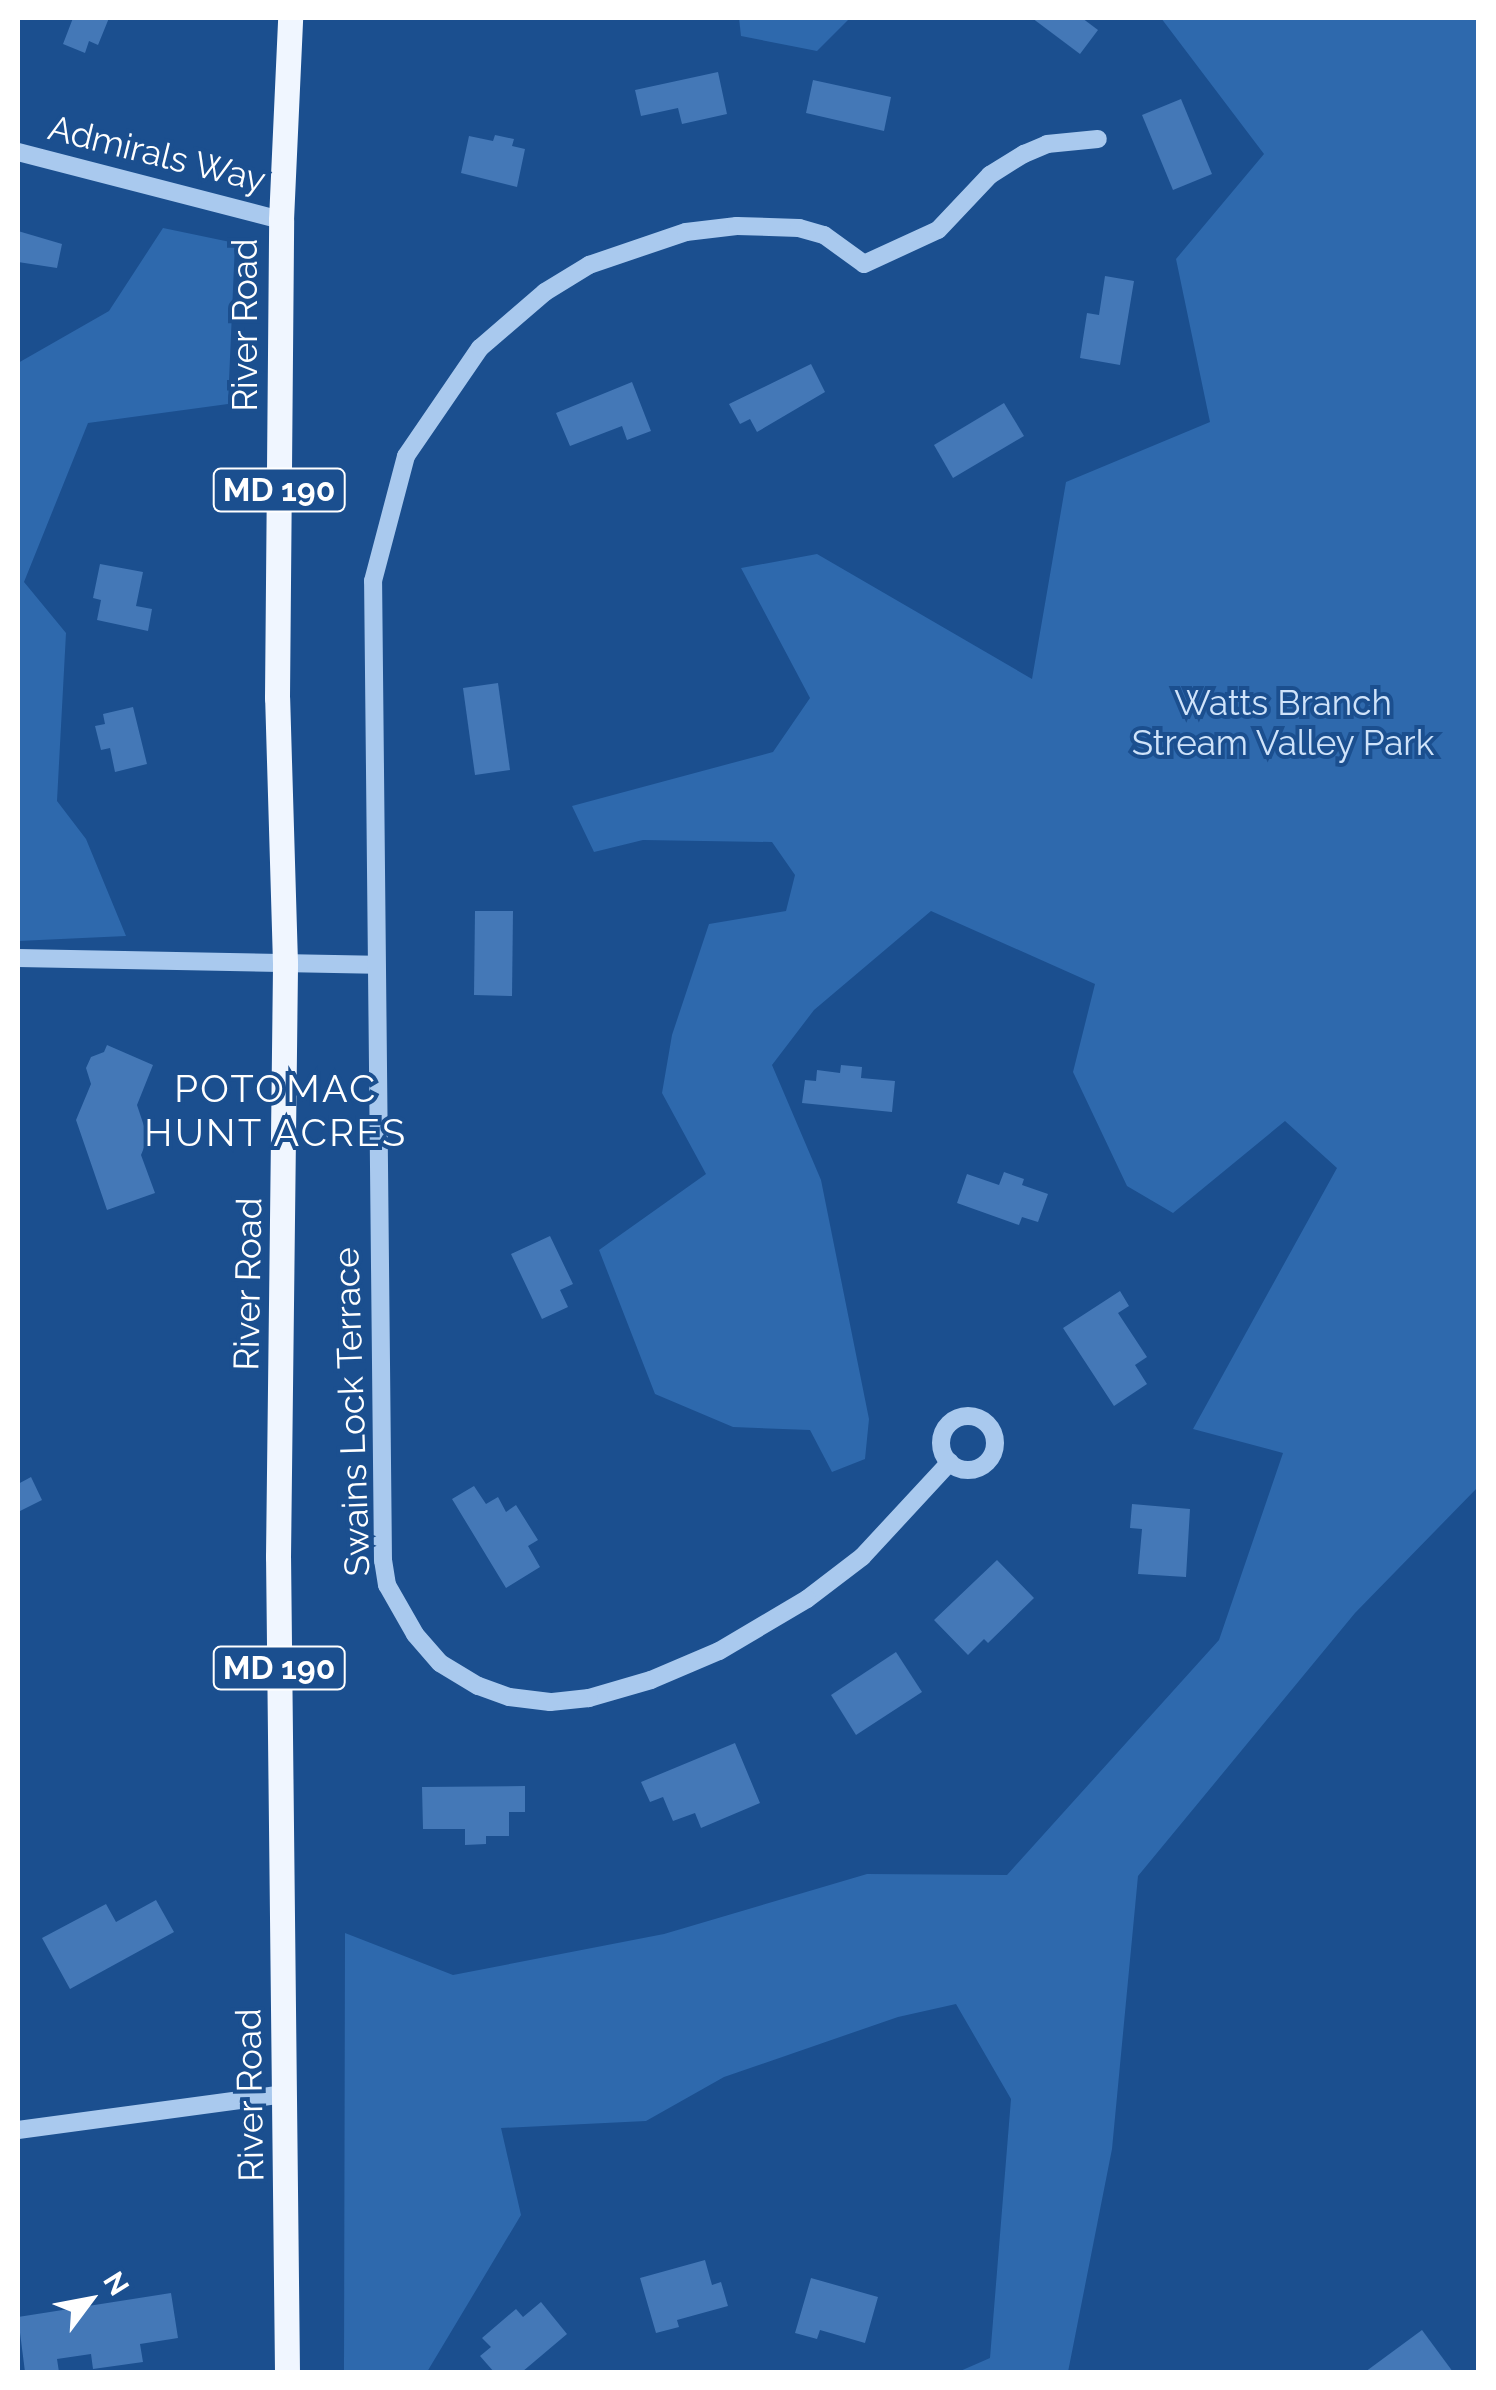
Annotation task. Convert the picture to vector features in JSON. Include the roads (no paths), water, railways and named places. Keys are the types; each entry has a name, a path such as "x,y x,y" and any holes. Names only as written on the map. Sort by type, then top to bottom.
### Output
{"main road":[{"name":"River Road","path":"288,2372 278,1557 286,964 277,698 281,220 290,18"}],"street":[{"name":"Swains Lock Terrace","path":"950,1462 862,1556 807,1598 719,1652 651,1680 589,1698 550,1702 509,1697 478,1686 440,1662 397,1607 383,1561 373,581 406,456 480,348 545,292 589,264 637,245 686,232 737,226 799,228 824,235 864,264 938,230 990,175 1024,154 1047,144 1098,139"},
{"name":"Admirals Way","path":"18,152 281,220"},
{"path":"18,958 374,965"},
{"path":"18,2130 285,2094"}],"district":[{"name":"POTOMAC HUNT ACRES","path":"276,1111"}],"park label":[{"name":"Watts Branch Stream Valley Park","path":"1283,723"}]}
